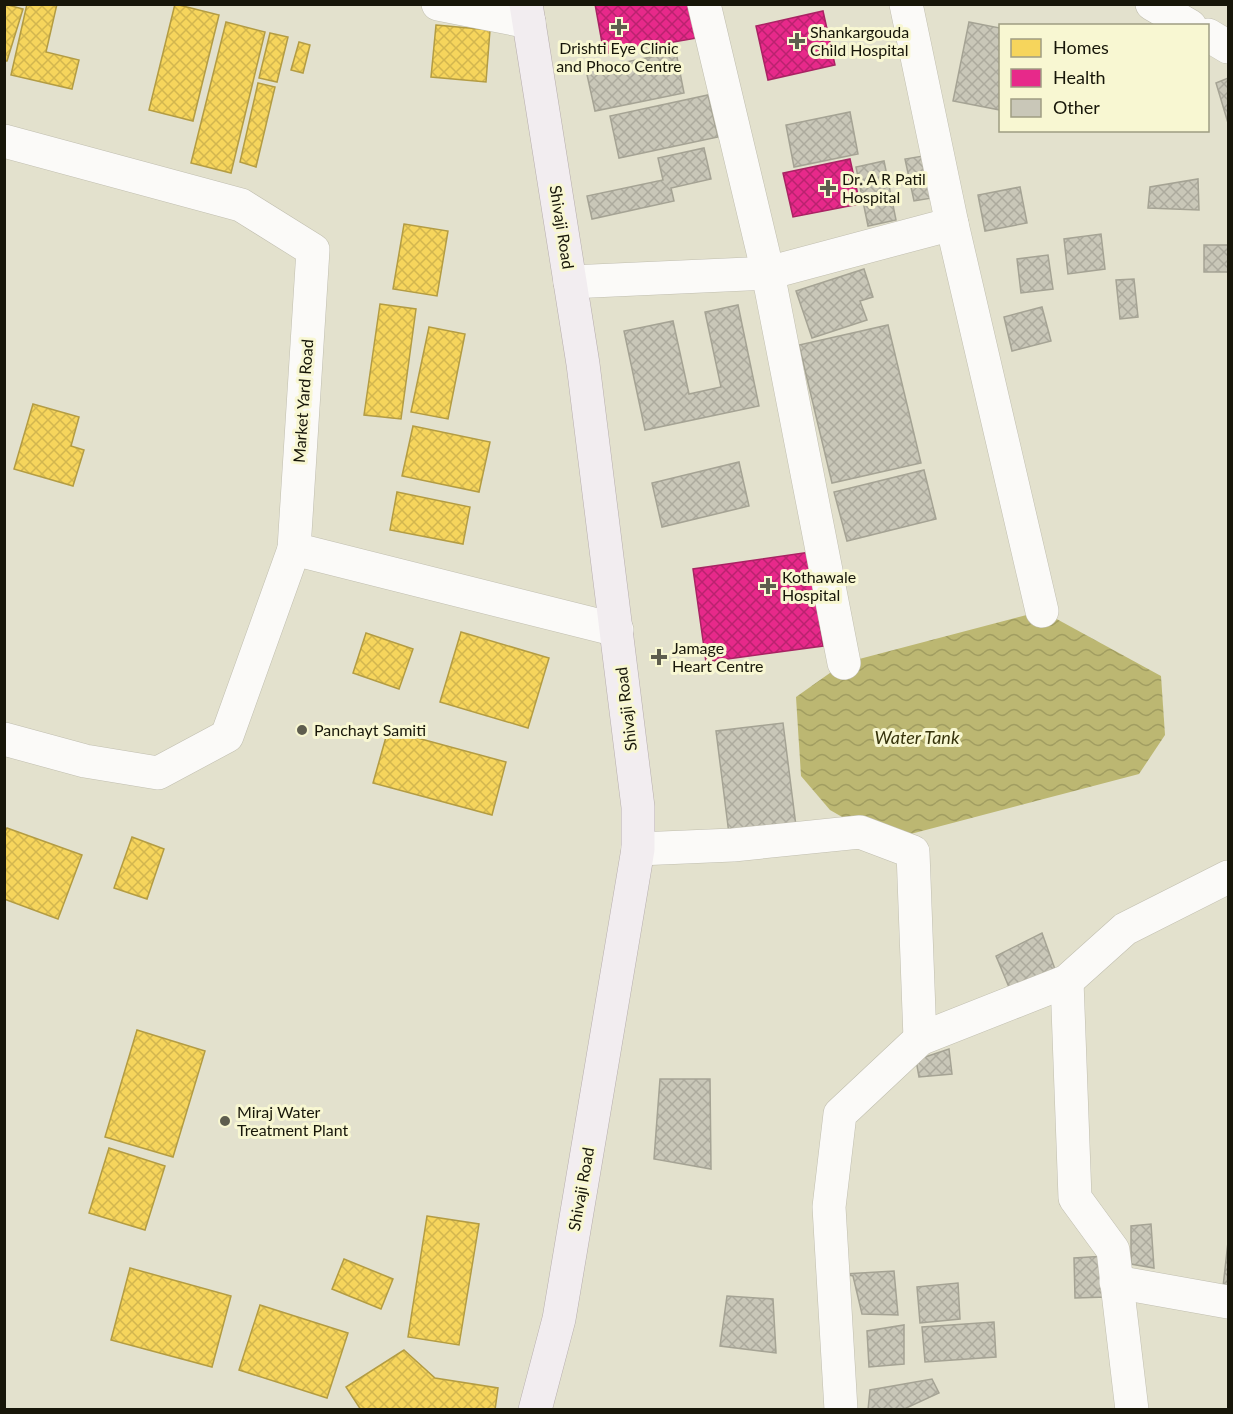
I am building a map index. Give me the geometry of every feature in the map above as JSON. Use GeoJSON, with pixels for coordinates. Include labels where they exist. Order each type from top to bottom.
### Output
{"type":"FeatureCollection","features":[{"type":"Feature","properties":{"kind":"main road","name":"Shivaji Road"},"geometry":{"type":"LineString","coordinates":[[527,13],[583,364],[638,807],[638,849],[559,1319],[535,1410]]}},
{"type":"Feature","properties":{"kind":"street"},"geometry":{"type":"LineString","coordinates":[[438,4],[527,13]]}},
{"type":"Feature","properties":{"kind":"street"},"geometry":{"type":"LineString","coordinates":[[704,4],[768,273],[844,663]]}},
{"type":"Feature","properties":{"kind":"street"},"geometry":{"type":"LineString","coordinates":[[906,4],[952,224],[1042,611]]}},
{"type":"Feature","properties":{"kind":"street"},"geometry":{"type":"LineString","coordinates":[[1152,4],[1187,24]]}},
{"type":"Feature","properties":{"kind":"street"},"geometry":{"type":"LineString","coordinates":[[1209,36],[1228,47]]}},
{"type":"Feature","properties":{"kind":"street","name":"Market Yard Road"},"geometry":{"type":"LineString","coordinates":[[4,141],[241,205],[313,250],[294,549]]}},
{"type":"Feature","properties":{"kind":"street"},"geometry":{"type":"LineString","coordinates":[[570,282],[768,273],[952,224]]}},
{"type":"Feature","properties":{"kind":"street"},"geometry":{"type":"LineString","coordinates":[[4,739],[85,761],[158,772],[226,736],[294,549],[617,630]]}},
{"type":"Feature","properties":{"kind":"street"},"geometry":{"type":"LineString","coordinates":[[638,849],[733,845],[860,832],[913,852],[920,1039]]}},
{"type":"Feature","properties":{"kind":"street"},"geometry":{"type":"LineString","coordinates":[[841,1410],[829,1207],[840,1113],[920,1039],[1067,981],[1125,929],[1228,877]]}},
{"type":"Feature","properties":{"kind":"street"},"geometry":{"type":"LineString","coordinates":[[1067,981],[1075,1198],[1113,1250],[1132,1410]]}},
{"type":"Feature","properties":{"kind":"street"},"geometry":{"type":"LineString","coordinates":[[1116,1282],[1228,1302]]}},
{"type":"Feature","properties":{"kind":"water","name":"Water Tank"},"geometry":{"type":"Polygon","coordinates":[[[1042,611],[1161,676],[1165,735],[1139,774],[884,841],[830,810],[801,776],[796,697],[844,663],[1042,611]]]}},
{"type":"Feature","properties":{"kind":"building: Homes"},"geometry":{"type":"Polygon","coordinates":[[[4,4],[23,9],[7,61],[4,61],[4,4]]]}},
{"type":"Feature","properties":{"kind":"building: Homes"},"geometry":{"type":"Polygon","coordinates":[[[27,4],[57,4],[46,52],[79,60],[72,89],[11,75],[27,4]]]}},
{"type":"Feature","properties":{"kind":"building: Homes"},"geometry":{"type":"Polygon","coordinates":[[[175,4],[219,15],[193,121],[149,110],[175,4]]]}},
{"type":"Feature","properties":{"kind":"building: Homes"},"geometry":{"type":"Polygon","coordinates":[[[226,22],[265,32],[231,173],[191,163],[226,22]]]}},
{"type":"Feature","properties":{"kind":"building: Homes"},"geometry":{"type":"Polygon","coordinates":[[[436,25],[490,30],[486,82],[431,77],[436,25]]]}},
{"type":"Feature","properties":{"kind":"building: Homes"},"geometry":{"type":"Polygon","coordinates":[[[270,33],[288,37],[277,82],[259,78],[270,33]]]}},
{"type":"Feature","properties":{"kind":"building: Homes"},"geometry":{"type":"Polygon","coordinates":[[[299,42],[310,45],[303,73],[291,70],[299,42]]]}},
{"type":"Feature","properties":{"kind":"building: Homes"},"geometry":{"type":"Polygon","coordinates":[[[258,83],[275,87],[256,167],[240,162],[258,83]]]}},
{"type":"Feature","properties":{"kind":"building: Homes"},"geometry":{"type":"Polygon","coordinates":[[[404,224],[448,231],[437,296],[393,289],[404,224]]]}},
{"type":"Feature","properties":{"kind":"building: Homes"},"geometry":{"type":"Polygon","coordinates":[[[380,304],[416,309],[401,419],[364,415],[380,304]]]}},
{"type":"Feature","properties":{"kind":"building: Homes"},"geometry":{"type":"Polygon","coordinates":[[[429,327],[465,334],[448,419],[411,412],[429,327]]]}},
{"type":"Feature","properties":{"kind":"building: Homes"},"geometry":{"type":"Polygon","coordinates":[[[33,404],[79,417],[71,446],[84,450],[73,486],[14,469],[33,404]]]}},
{"type":"Feature","properties":{"kind":"building: Homes"},"geometry":{"type":"Polygon","coordinates":[[[413,426],[490,442],[479,492],[402,476],[413,426]]]}},
{"type":"Feature","properties":{"kind":"building: Homes"},"geometry":{"type":"Polygon","coordinates":[[[397,492],[470,507],[463,544],[390,530],[397,492]]]}},
{"type":"Feature","properties":{"kind":"building: Homes"},"geometry":{"type":"Polygon","coordinates":[[[461,632],[549,658],[528,728],[440,702],[461,632]]]}},
{"type":"Feature","properties":{"kind":"building: Homes"},"geometry":{"type":"Polygon","coordinates":[[[366,633],[413,649],[399,689],[353,673],[366,633]]]}},
{"type":"Feature","properties":{"kind":"building: Homes"},"geometry":{"type":"Polygon","coordinates":[[[388,730],[506,762],[492,815],[373,783],[388,730]]]}},
{"type":"Feature","properties":{"kind":"building: Homes"},"geometry":{"type":"Polygon","coordinates":[[[7,828],[82,855],[58,919],[4,899],[4,833],[7,828]]]}},
{"type":"Feature","properties":{"kind":"building: Homes"},"geometry":{"type":"Polygon","coordinates":[[[132,837],[164,849],[147,899],[114,888],[132,837]]]}},
{"type":"Feature","properties":{"kind":"building: Homes"},"geometry":{"type":"Polygon","coordinates":[[[137,1030],[205,1051],[173,1157],[105,1137],[137,1030]]]}},
{"type":"Feature","properties":{"kind":"building: Homes"},"geometry":{"type":"Polygon","coordinates":[[[109,1148],[165,1166],[145,1230],[89,1213],[109,1148]]]}},
{"type":"Feature","properties":{"kind":"building: Homes"},"geometry":{"type":"Polygon","coordinates":[[[427,1216],[479,1224],[459,1345],[408,1337],[427,1216]]]}},
{"type":"Feature","properties":{"kind":"building: Homes"},"geometry":{"type":"Polygon","coordinates":[[[344,1259],[393,1279],[381,1309],[332,1289],[344,1259]]]}},
{"type":"Feature","properties":{"kind":"building: Homes"},"geometry":{"type":"Polygon","coordinates":[[[130,1268],[231,1296],[212,1367],[111,1340],[130,1268]]]}},
{"type":"Feature","properties":{"kind":"building: Homes"},"geometry":{"type":"Polygon","coordinates":[[[260,1305],[348,1333],[327,1398],[239,1370],[260,1305]]]}},
{"type":"Feature","properties":{"kind":"building: Homes"},"geometry":{"type":"Polygon","coordinates":[[[404,1350],[435,1378],[498,1388],[495,1410],[361,1410],[346,1387],[404,1350]]]}},
{"type":"Feature","properties":{"kind":"building: Health"},"geometry":{"type":"Polygon","coordinates":[[[595,4],[697,4],[703,37],[604,54],[595,4]]]}},
{"type":"Feature","properties":{"kind":"building: Health"},"geometry":{"type":"Polygon","coordinates":[[[823,11],[835,65],[768,80],[756,26],[823,11]]]}},
{"type":"Feature","properties":{"kind":"building: Health"},"geometry":{"type":"Polygon","coordinates":[[[850,159],[860,204],[793,217],[783,173],[850,159]]]}},
{"type":"Feature","properties":{"kind":"building: Health"},"geometry":{"type":"Polygon","coordinates":[[[810,552],[823,646],[706,662],[693,569],[810,552]]]}},
{"type":"Feature","properties":{"kind":"building: Other"},"geometry":{"type":"Polygon","coordinates":[[[969,22],[999,28],[999,110],[953,101],[969,22]]]}},
{"type":"Feature","properties":{"kind":"building: Other"},"geometry":{"type":"Polygon","coordinates":[[[676,52],[684,93],[595,111],[586,70],[676,52]]]}},
{"type":"Feature","properties":{"kind":"building: Other"},"geometry":{"type":"Polygon","coordinates":[[[1228,78],[1228,123],[1216,83],[1228,78]]]}},
{"type":"Feature","properties":{"kind":"building: Other"},"geometry":{"type":"Polygon","coordinates":[[[708,95],[718,137],[619,158],[610,116],[708,95]]]}},
{"type":"Feature","properties":{"kind":"building: Other"},"geometry":{"type":"Polygon","coordinates":[[[850,112],[858,154],[794,167],[786,125],[850,112]]]}},
{"type":"Feature","properties":{"kind":"building: Other"},"geometry":{"type":"Polygon","coordinates":[[[704,148],[711,179],[671,188],[674,201],[592,219],[587,196],[663,180],[658,158],[704,148]]]}},
{"type":"Feature","properties":{"kind":"building: Other"},"geometry":{"type":"Polygon","coordinates":[[[923,156],[932,198],[914,201],[905,159],[923,156]]]}},
{"type":"Feature","properties":{"kind":"building: Other"},"geometry":{"type":"Polygon","coordinates":[[[884,161],[896,220],[868,226],[856,167],[884,161]]]}},
{"type":"Feature","properties":{"kind":"building: Other"},"geometry":{"type":"Polygon","coordinates":[[[1198,179],[1199,210],[1148,208],[1150,187],[1198,179]]]}},
{"type":"Feature","properties":{"kind":"building: Other"},"geometry":{"type":"Polygon","coordinates":[[[1020,187],[1027,223],[985,231],[978,195],[1020,187]]]}},
{"type":"Feature","properties":{"kind":"building: Other"},"geometry":{"type":"Polygon","coordinates":[[[1101,234],[1105,269],[1068,274],[1064,239],[1101,234]]]}},
{"type":"Feature","properties":{"kind":"building: Other"},"geometry":{"type":"Polygon","coordinates":[[[1204,245],[1228,245],[1228,272],[1204,272],[1204,245]]]}},
{"type":"Feature","properties":{"kind":"building: Other"},"geometry":{"type":"Polygon","coordinates":[[[1048,255],[1053,289],[1021,293],[1017,259],[1048,255]]]}},
{"type":"Feature","properties":{"kind":"building: Other"},"geometry":{"type":"Polygon","coordinates":[[[864,269],[873,297],[860,301],[867,320],[812,338],[796,291],[864,269]]]}},
{"type":"Feature","properties":{"kind":"building: Other"},"geometry":{"type":"Polygon","coordinates":[[[1134,279],[1138,317],[1120,319],[1116,280],[1134,279]]]}},
{"type":"Feature","properties":{"kind":"building: Other"},"geometry":{"type":"Polygon","coordinates":[[[738,305],[759,406],[645,430],[624,331],[673,321],[689,394],[721,387],[705,312],[738,305]]]}},
{"type":"Feature","properties":{"kind":"building: Other"},"geometry":{"type":"Polygon","coordinates":[[[1042,307],[1051,341],[1012,351],[1004,317],[1042,307]]]}},
{"type":"Feature","properties":{"kind":"building: Other"},"geometry":{"type":"Polygon","coordinates":[[[888,325],[921,463],[832,483],[799,345],[888,325]]]}},
{"type":"Feature","properties":{"kind":"building: Other"},"geometry":{"type":"Polygon","coordinates":[[[739,462],[749,506],[662,527],[652,483],[739,462]]]}},
{"type":"Feature","properties":{"kind":"building: Other"},"geometry":{"type":"Polygon","coordinates":[[[924,470],[936,519],[847,541],[834,492],[924,470]]]}},
{"type":"Feature","properties":{"kind":"building: Other"},"geometry":{"type":"Polygon","coordinates":[[[783,723],[796,826],[729,834],[716,731],[783,723]]]}},
{"type":"Feature","properties":{"kind":"building: Other"},"geometry":{"type":"Polygon","coordinates":[[[1042,933],[1056,972],[1009,987],[996,956],[1042,933]]]}},
{"type":"Feature","properties":{"kind":"building: Other"},"geometry":{"type":"Polygon","coordinates":[[[949,1049],[952,1074],[919,1077],[916,1060],[949,1049]]]}},
{"type":"Feature","properties":{"kind":"building: Other"},"geometry":{"type":"Polygon","coordinates":[[[660,1079],[710,1079],[711,1169],[654,1159],[660,1079]]]}},
{"type":"Feature","properties":{"kind":"building: Other"},"geometry":{"type":"Polygon","coordinates":[[[1151,1224],[1154,1268],[1131,1264],[1131,1226],[1151,1224]]]}},
{"type":"Feature","properties":{"kind":"building: Other"},"geometry":{"type":"Polygon","coordinates":[[[1228,1242],[1228,1288],[1223,1287],[1228,1242]]]}},
{"type":"Feature","properties":{"kind":"building: Other"},"geometry":{"type":"Polygon","coordinates":[[[1106,1256],[1107,1297],[1075,1298],[1074,1258],[1106,1256]]]}},
{"type":"Feature","properties":{"kind":"building: Other"},"geometry":{"type":"Polygon","coordinates":[[[894,1271],[898,1315],[862,1314],[853,1276],[844,1274],[894,1271]]]}},
{"type":"Feature","properties":{"kind":"building: Other"},"geometry":{"type":"Polygon","coordinates":[[[958,1283],[960,1319],[920,1323],[917,1287],[958,1283]]]}},
{"type":"Feature","properties":{"kind":"building: Other"},"geometry":{"type":"Polygon","coordinates":[[[727,1296],[773,1299],[776,1353],[720,1346],[727,1296]]]}},
{"type":"Feature","properties":{"kind":"building: Other"},"geometry":{"type":"Polygon","coordinates":[[[994,1322],[996,1357],[925,1362],[922,1327],[994,1322]]]}},
{"type":"Feature","properties":{"kind":"building: Other"},"geometry":{"type":"Polygon","coordinates":[[[904,1325],[904,1364],[869,1367],[867,1331],[904,1325]]]}},
{"type":"Feature","properties":{"kind":"building: Other"},"geometry":{"type":"Polygon","coordinates":[[[932,1379],[939,1393],[902,1410],[868,1410],[870,1390],[932,1379]]]}},
{"type":"Feature","properties":{"kind":"place","name":"Drishti Eye Clinic and Phoco Centre"},"geometry":{"type":"Point","coordinates":[619,27]}},
{"type":"Feature","properties":{"kind":"place","name":"Shankargouda Child Hospital"},"geometry":{"type":"Point","coordinates":[797,41]}},
{"type":"Feature","properties":{"kind":"place","name":"Dr. A R Patil Hospital"},"geometry":{"type":"Point","coordinates":[828,188]}},
{"type":"Feature","properties":{"kind":"place","name":"Kothawale Hospital"},"geometry":{"type":"Point","coordinates":[768,586]}},
{"type":"Feature","properties":{"kind":"place","name":"Jamage Heart Centre"},"geometry":{"type":"Point","coordinates":[659,657]}},
{"type":"Feature","properties":{"kind":"place","name":"Panchayt Samiti"},"geometry":{"type":"Point","coordinates":[302,730]}},
{"type":"Feature","properties":{"kind":"place","name":"Miraj Water Treatment Plant"},"geometry":{"type":"Point","coordinates":[225,1121]}}]}
